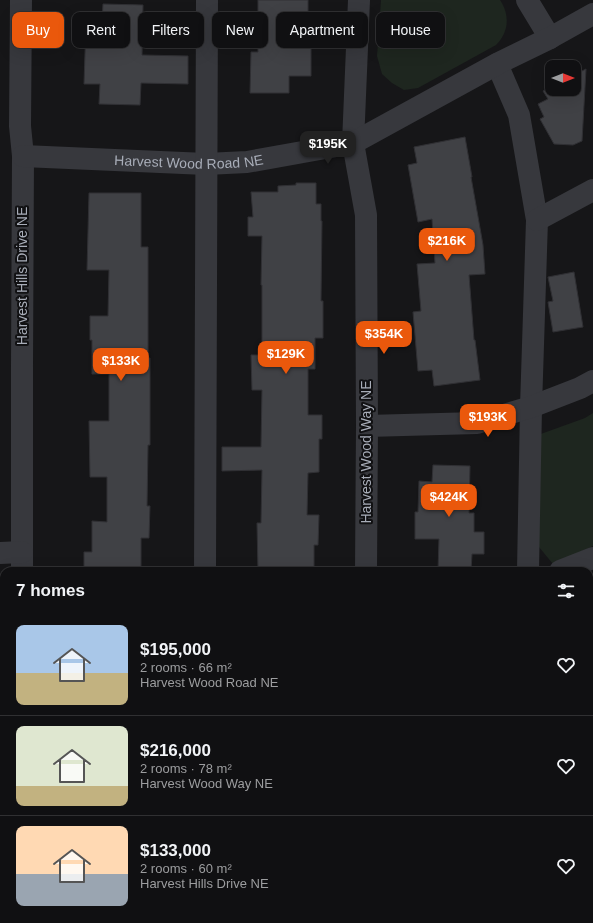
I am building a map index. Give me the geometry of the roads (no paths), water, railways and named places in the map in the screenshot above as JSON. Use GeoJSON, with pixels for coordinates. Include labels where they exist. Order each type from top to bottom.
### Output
{"type":"FeatureCollection","features":[{"type":"Feature","properties":{"kind":"street","name":"Harvest Hills Drive NE"},"geometry":{"type":"LineString","coordinates":[[0,553],[22,561],[23,156],[20,126],[21,0]]}},
{"type":"Feature","properties":{"kind":"street"},"geometry":{"type":"LineString","coordinates":[[205,567],[207,0]]}},
{"type":"Feature","properties":{"kind":"street"},"geometry":{"type":"LineString","coordinates":[[353,143],[358,0]]}},
{"type":"Feature","properties":{"kind":"street"},"geometry":{"type":"LineString","coordinates":[[527,0],[550,38]]}},
{"type":"Feature","properties":{"kind":"street","name":"Harvest Wood Road NE"},"geometry":{"type":"LineString","coordinates":[[23,156],[206,164],[247,162],[353,143],[497,64],[550,38],[593,14]]}},
{"type":"Feature","properties":{"kind":"street"},"geometry":{"type":"LineString","coordinates":[[497,64],[519,115],[537,220],[528,567]]}},
{"type":"Feature","properties":{"kind":"street","name":"Harvest Wood Way NE"},"geometry":{"type":"LineString","coordinates":[[353,143],[366,215],[366,567]]}},
{"type":"Feature","properties":{"kind":"street"},"geometry":{"type":"LineString","coordinates":[[537,220],[593,190]]}},
{"type":"Feature","properties":{"kind":"street"},"geometry":{"type":"LineString","coordinates":[[367,426],[478,423],[531,407],[580,388],[593,381]]}},
{"type":"Feature","properties":{"kind":"street"},"geometry":{"type":"LineString","coordinates":[[570,567],[593,558]]}}]}
